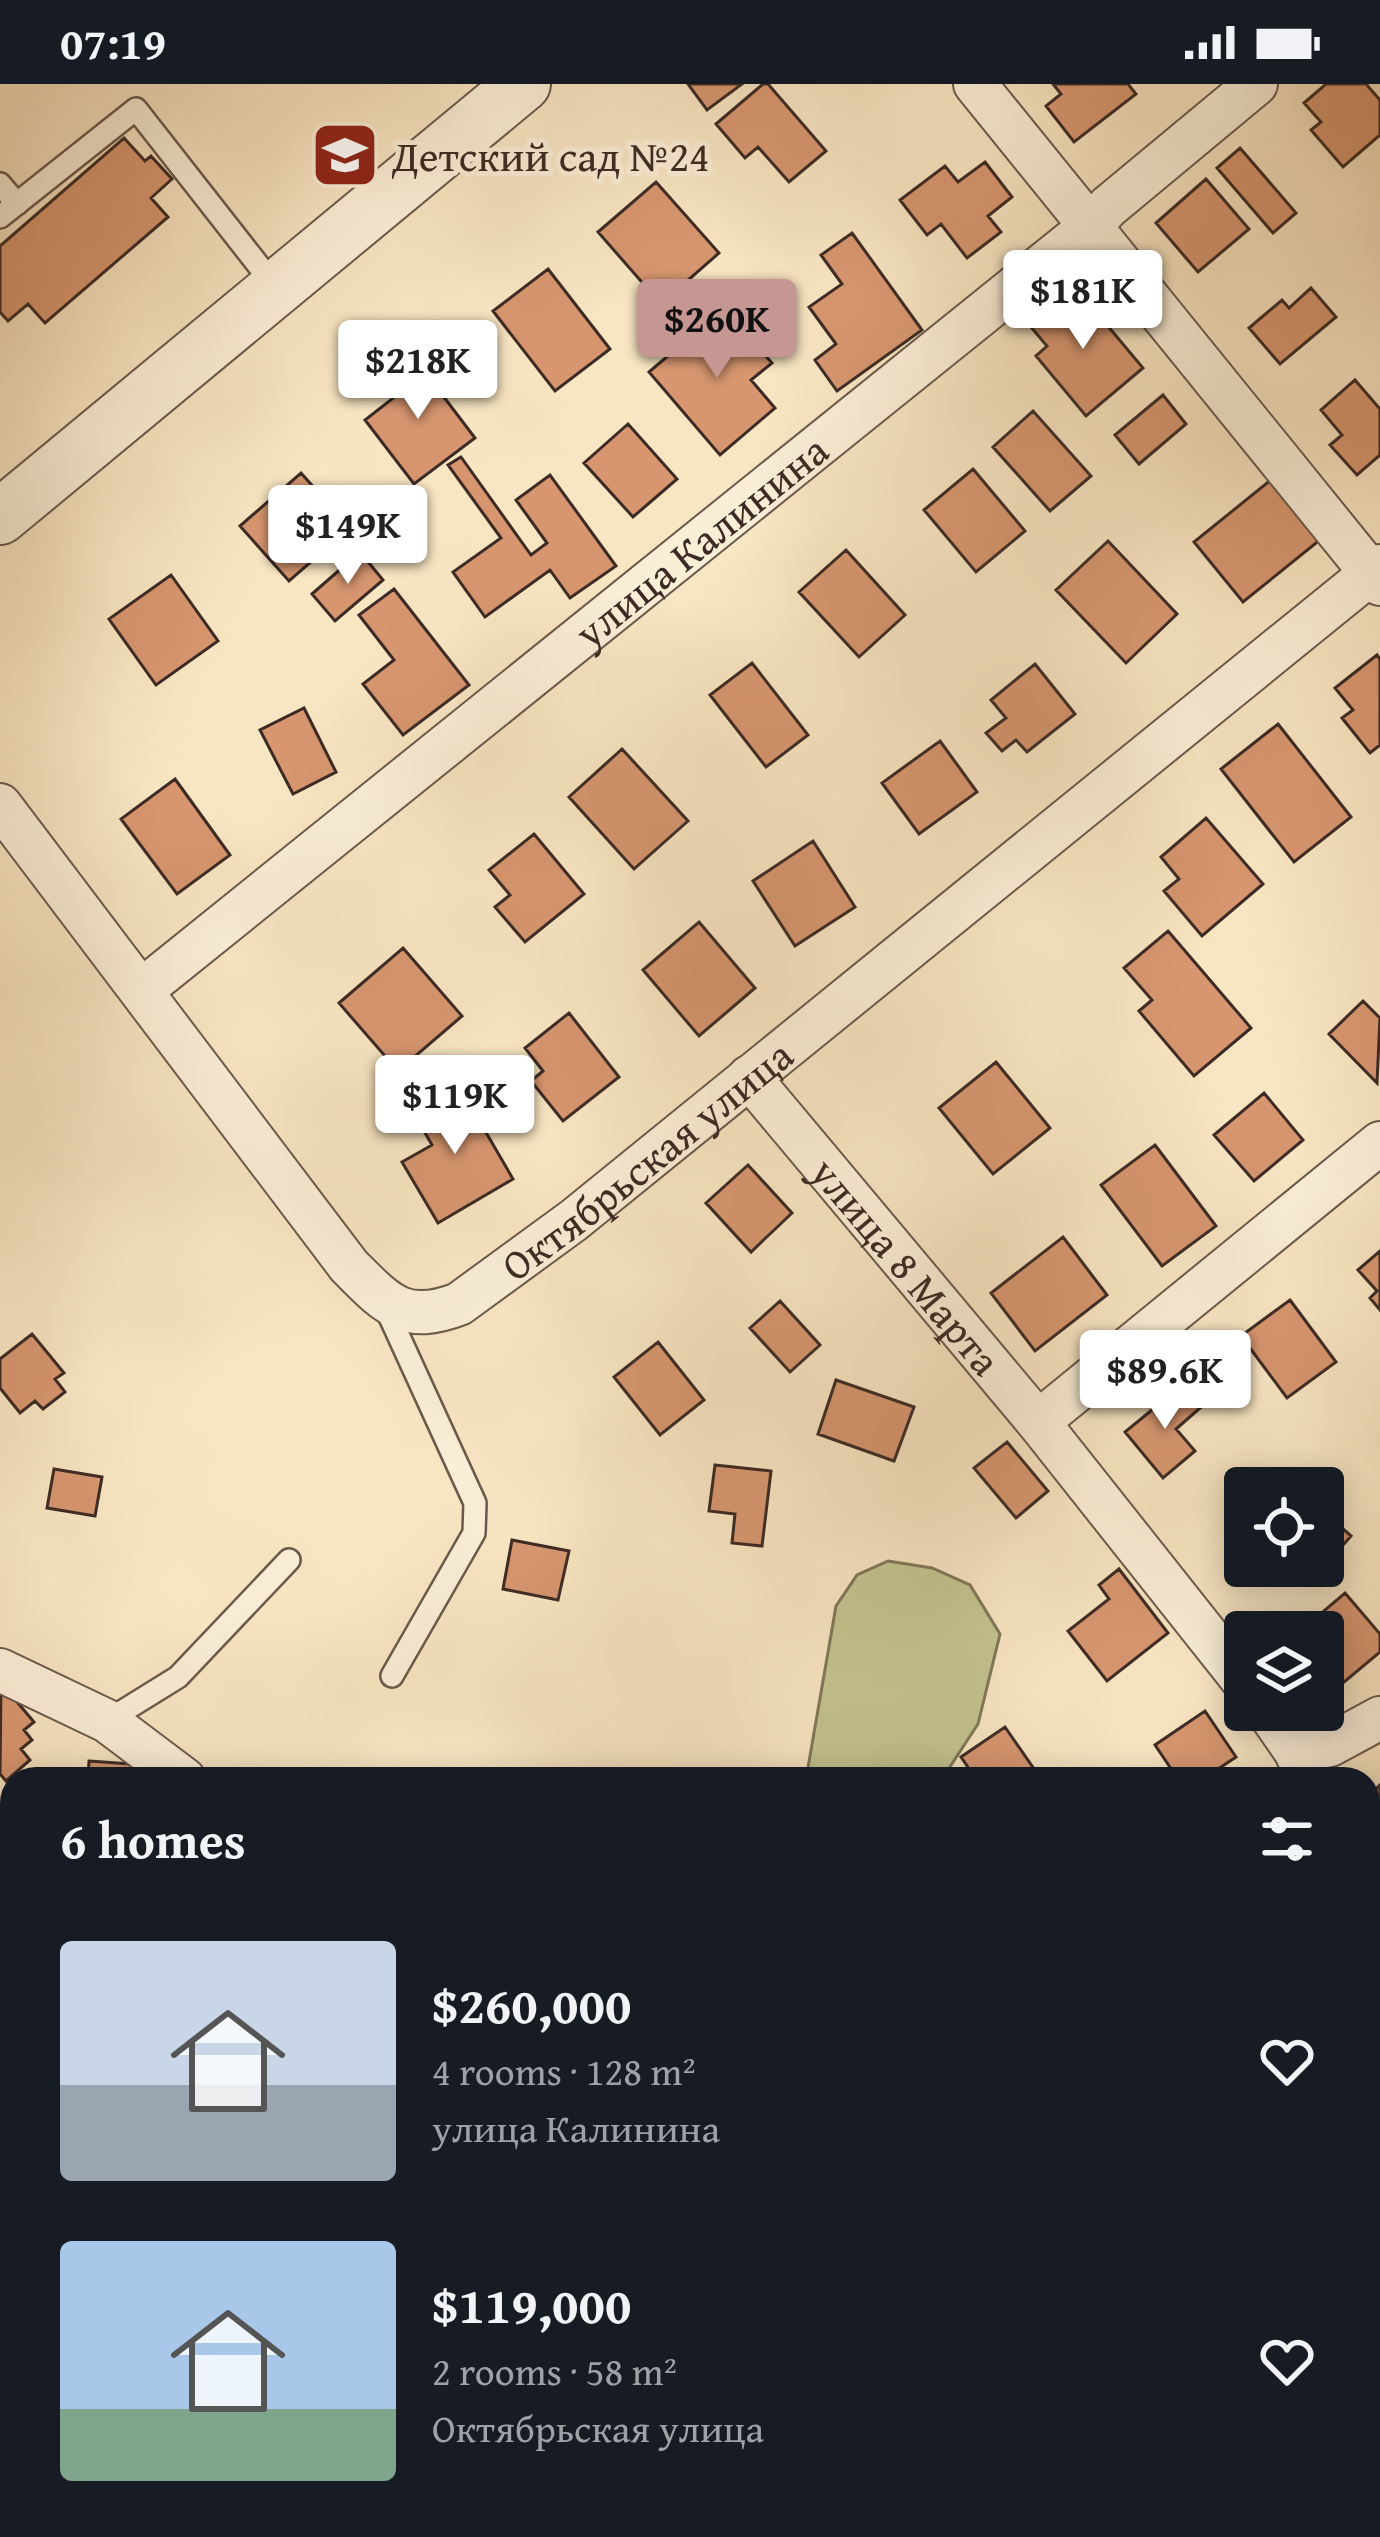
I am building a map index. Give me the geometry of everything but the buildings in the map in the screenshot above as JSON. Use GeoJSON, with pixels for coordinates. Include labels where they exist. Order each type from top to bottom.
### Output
{"type":"FeatureCollection","features":[{"type":"Feature","properties":{"kind":"street"},"geometry":{"type":"LineString","coordinates":[[0,517],[524,84]]}},
{"type":"Feature","properties":{"kind":"street"},"geometry":{"type":"LineString","coordinates":[[975,84],[1377,574]]}},
{"type":"Feature","properties":{"kind":"street","name":"улица Калинина"},"geometry":{"type":"LineString","coordinates":[[142,990],[1091,226],[1256,84]]}},
{"type":"Feature","properties":{"kind":"street","name":"Октябрьская улица"},"geometry":{"type":"LineString","coordinates":[[381,1298],[404,1312],[420,1315],[459,1304],[574,1220],[1377,574]]}},
{"type":"Feature","properties":{"kind":"street"},"geometry":{"type":"LineString","coordinates":[[0,805],[349,1267],[381,1298]]}},
{"type":"Feature","properties":{"kind":"street","name":"улица 8 Марта"},"geometry":{"type":"LineString","coordinates":[[749,1077],[1037,1422],[1224,1657]]}},
{"type":"Feature","properties":{"kind":"street"},"geometry":{"type":"LineString","coordinates":[[1037,1422],[1380,1143]]}},
{"type":"Feature","properties":{"kind":"street"},"geometry":{"type":"LineString","coordinates":[[0,1670],[107,1721],[168,1767]]}},
{"type":"Feature","properties":{"kind":"street"},"geometry":{"type":"LineString","coordinates":[[1280,1731],[1302,1765],[1380,1718]]}},
{"type":"Feature","properties":{"kind":"lane"},"geometry":{"type":"LineString","coordinates":[[0,184],[8,210],[136,109],[278,290]]}},
{"type":"Feature","properties":{"kind":"lane"},"geometry":{"type":"LineString","coordinates":[[381,1298],[475,1504],[477,1520],[392,1676]]}},
{"type":"Feature","properties":{"kind":"lane"},"geometry":{"type":"LineString","coordinates":[[107,1721],[178,1677],[290,1560]]}},
{"type":"Feature","properties":{"kind":"green space"},"geometry":{"type":"Polygon","coordinates":[[[888,1561],[932,1568],[970,1585],[1000,1634],[978,1724],[950,1767],[808,1767],[836,1606],[857,1575],[888,1561]]]}},
{"type":"Feature","properties":{"kind":"place","name":"Детский сад №24"},"geometry":{"type":"Point","coordinates":[345,155]}}]}
